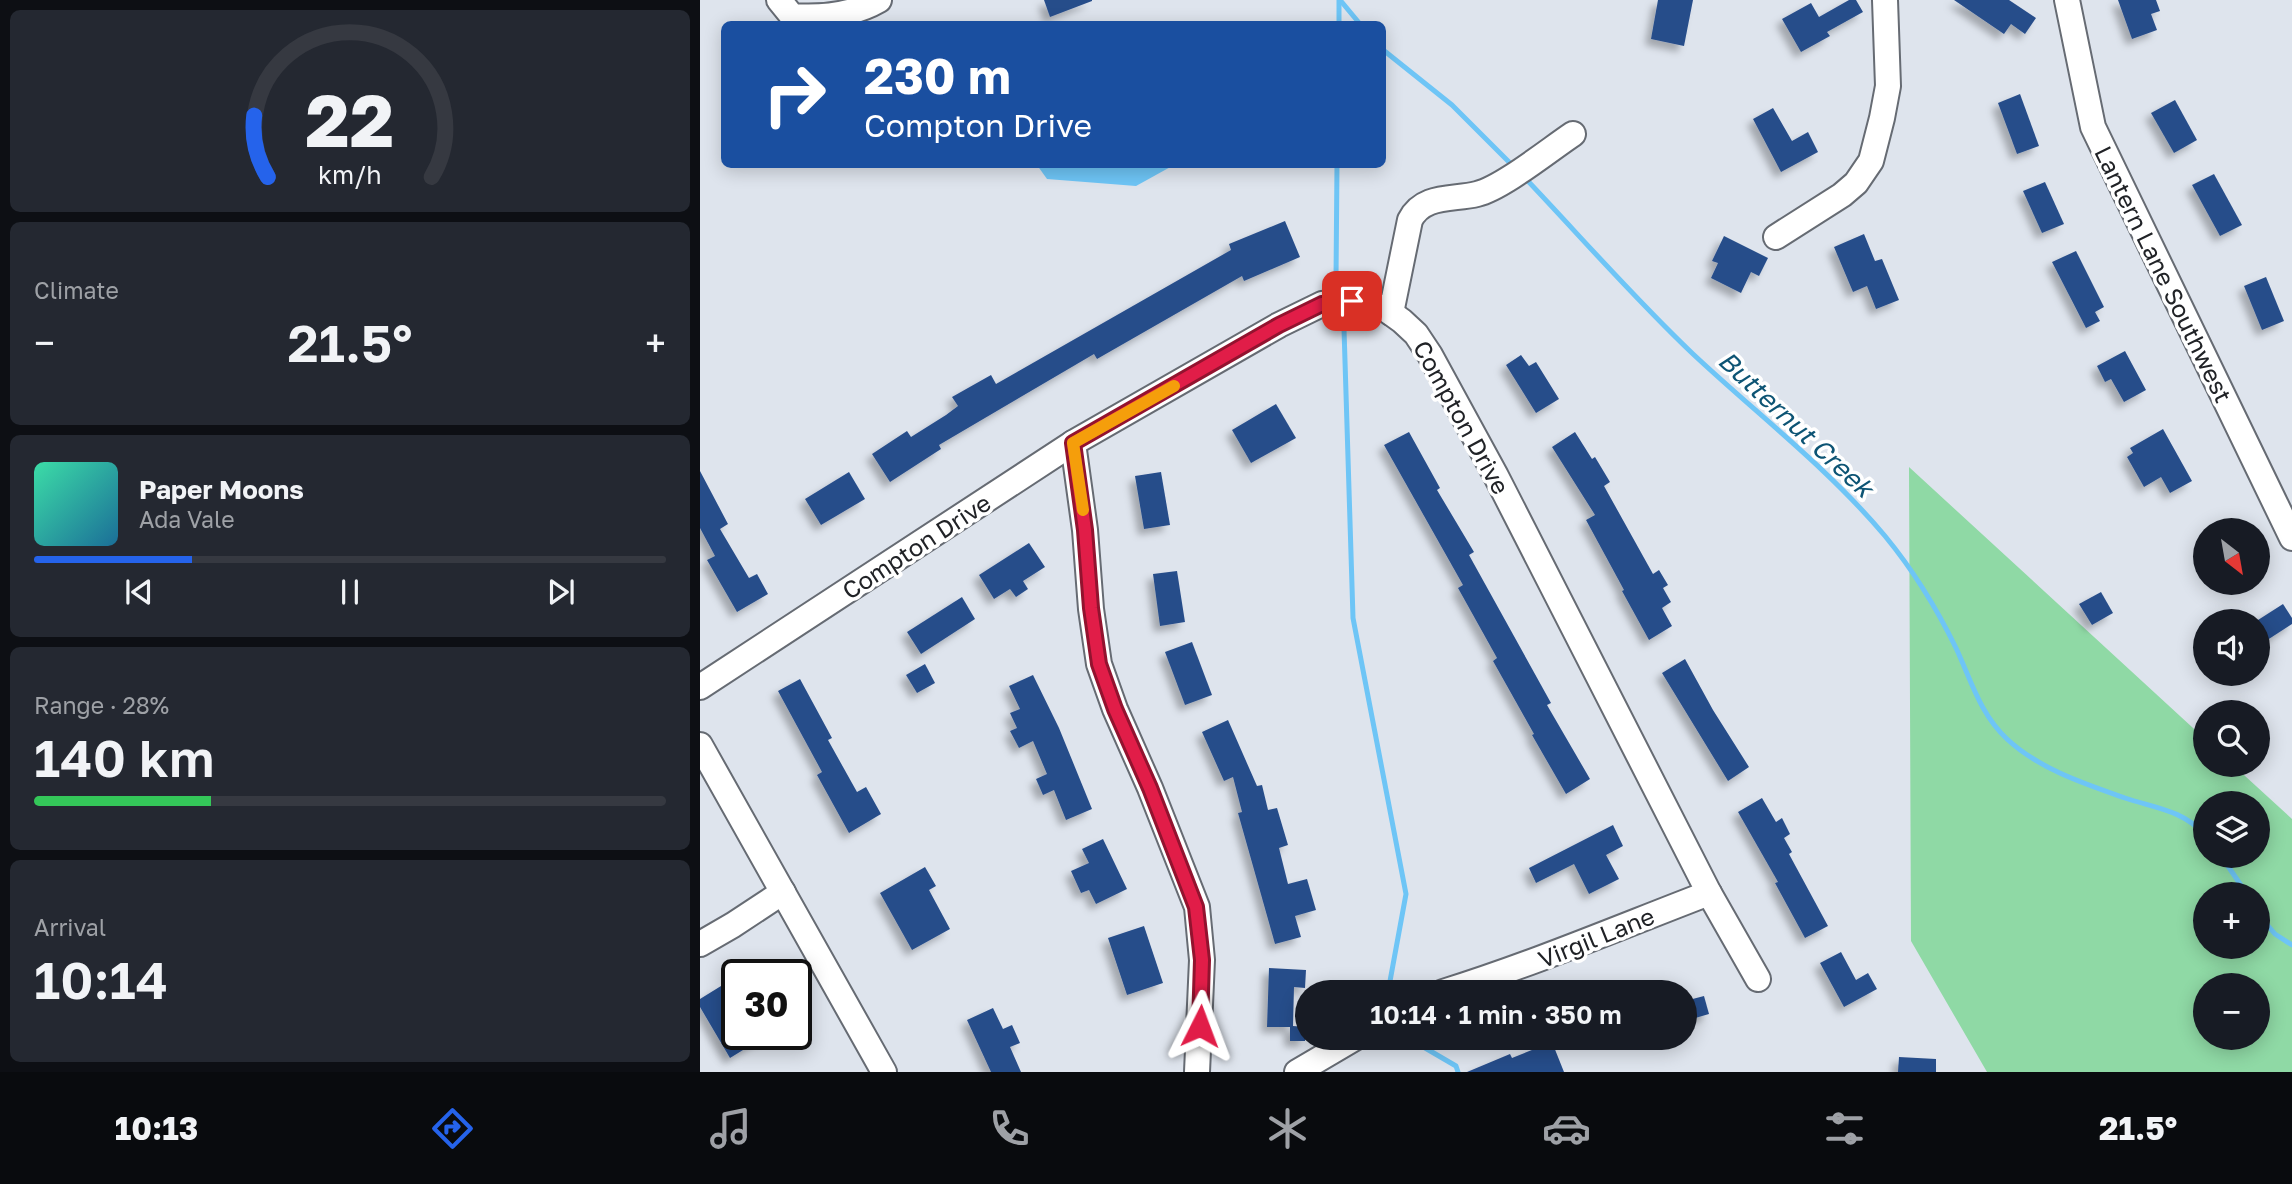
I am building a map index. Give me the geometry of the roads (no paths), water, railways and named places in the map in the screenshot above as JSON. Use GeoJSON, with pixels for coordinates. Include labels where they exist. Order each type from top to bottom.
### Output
{"type":"FeatureCollection","features":[{"type":"Feature","properties":{"kind":"street"},"geometry":{"type":"LineString","coordinates":[[779,0],[792,16],[819,18],[866,8],[879,0]]}},
{"type":"Feature","properties":{"kind":"street"},"geometry":{"type":"LineString","coordinates":[[1776,237],[1842,195],[1856,183],[1871,161],[1888,86],[1885,0]]}},
{"type":"Feature","properties":{"kind":"street","name":"Lantern Lane Southwest"},"geometry":{"type":"LineString","coordinates":[[2067,0],[2092,127],[2292,538]]}},
{"type":"Feature","properties":{"kind":"street"},"geometry":{"type":"LineString","coordinates":[[1391,313],[1413,213],[1429,202],[1477,194],[1493,188],[1573,134]]}},
{"type":"Feature","properties":{"kind":"street","name":"Compton Drive"},"geometry":{"type":"LineString","coordinates":[[700,687],[1073,443],[1279,325],[1322,304],[1352,301],[1368,303],[1391,313],[1416,334],[1430,355],[1496,476],[1709,893],[1758,979]]}},
{"type":"Feature","properties":{"kind":"street"},"geometry":{"type":"LineString","coordinates":[[1073,443],[1099,664],[1196,907],[1202,960],[1197,1072]]}},
{"type":"Feature","properties":{"kind":"street"},"geometry":{"type":"LineString","coordinates":[[700,745],[884,1072]]}},
{"type":"Feature","properties":{"kind":"street"},"geometry":{"type":"LineString","coordinates":[[700,944],[783,892]]}},
{"type":"Feature","properties":{"kind":"street","name":"Virgil Lane"},"geometry":{"type":"LineString","coordinates":[[1482,980],[1515,970],[1709,893]]}},
{"type":"Feature","properties":{"kind":"street"},"geometry":{"type":"LineString","coordinates":[[1297,1072],[1335,1050]]}},
{"type":"Feature","properties":{"kind":"water"},"geometry":{"type":"Polygon","coordinates":[[[1039,168],[1169,168],[1136,186],[1047,179],[1039,168]]]}},
{"type":"Feature","properties":{"kind":"waterway"},"geometry":{"type":"LineString","coordinates":[[1339,0],[1339,21]]}},
{"type":"Feature","properties":{"kind":"waterway","name":"Butternut Creek"},"geometry":{"type":"LineString","coordinates":[[1340,0],[1358,21]]}},
{"type":"Feature","properties":{"kind":"waterway","name":"Butternut Creek"},"geometry":{"type":"LineString","coordinates":[[1386,52],[1452,105],[1513,166]]}},
{"type":"Feature","properties":{"kind":"waterway"},"geometry":{"type":"LineString","coordinates":[[1336,279],[1337,168]]}},
{"type":"Feature","properties":{"kind":"waterway","name":"Butternut Creek"},"geometry":{"type":"LineString","coordinates":[[1525,178],[1671,333],[1816,464],[1885,536],[1933,604],[1983,708],[2007,739],[2033,759],[2063,774],[2168,811],[2193,825]]}},
{"type":"Feature","properties":{"kind":"waterway"},"geometry":{"type":"LineString","coordinates":[[1344,329],[1353,618],[1406,894],[1390,980]]}},
{"type":"Feature","properties":{"kind":"waterway","name":"Butternut Creek"},"geometry":{"type":"LineString","coordinates":[[2229,868],[2239,882]]}},
{"type":"Feature","properties":{"kind":"waterway","name":"Butternut Creek"},"geometry":{"type":"LineString","coordinates":[[2270,928],[2292,945]]}},
{"type":"Feature","properties":{"kind":"waterway"},"geometry":{"type":"LineString","coordinates":[[1429,1050],[1456,1066],[1458,1072]]}}]}
